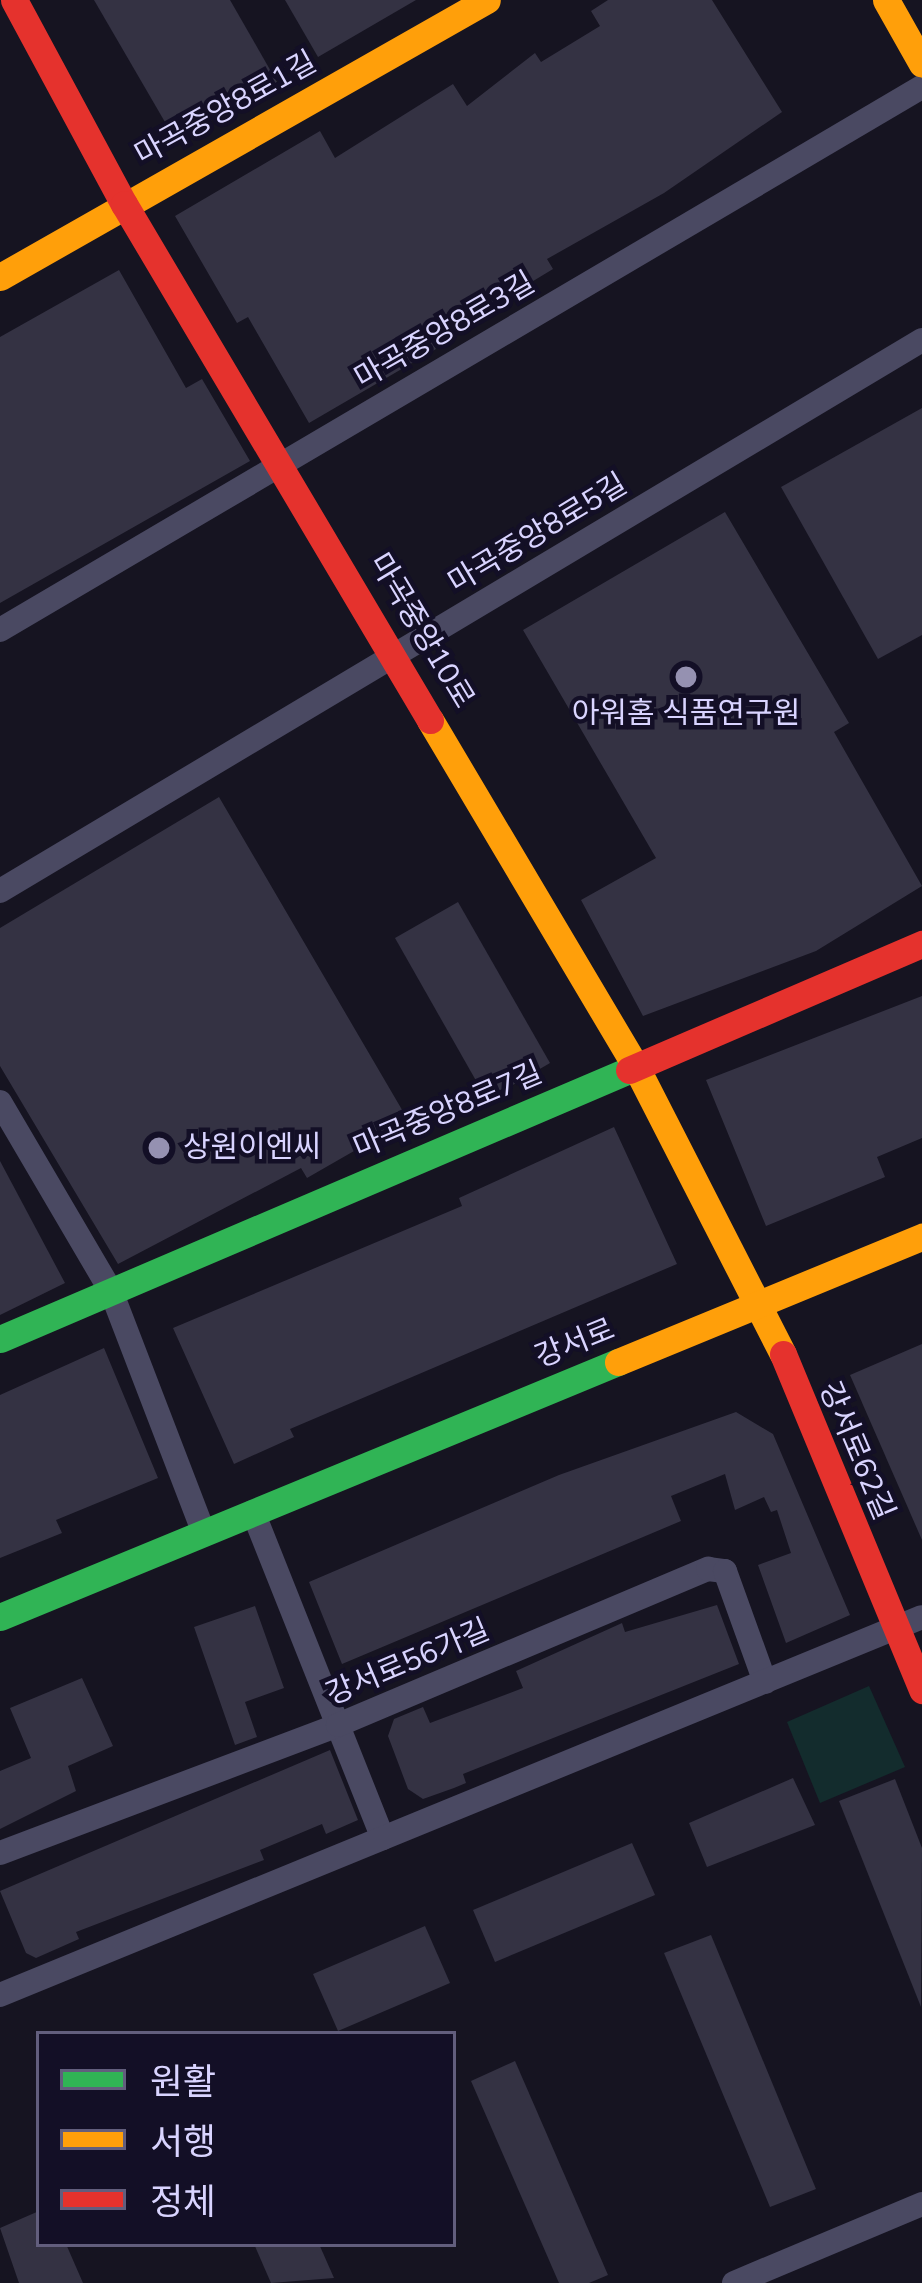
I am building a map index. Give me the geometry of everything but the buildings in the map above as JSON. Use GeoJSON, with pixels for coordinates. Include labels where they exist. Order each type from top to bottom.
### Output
{"type":"FeatureCollection","features":[{"type":"Feature","properties":{"kind":"street","name":"마곡중앙10로"},"geometry":{"type":"LineString","coordinates":[[14,0],[124,204],[397,653],[636,1066],[761,1302]]}},
{"type":"Feature","properties":{"kind":"street","name":"마곡중앙8로1길"},"geometry":{"type":"LineString","coordinates":[[0,277],[487,0]]}},
{"type":"Feature","properties":{"kind":"street"},"geometry":{"type":"LineString","coordinates":[[886,0],[922,64]]}},
{"type":"Feature","properties":{"kind":"street","name":"마곡중앙8로3길"},"geometry":{"type":"LineString","coordinates":[[0,629],[922,87]]}},
{"type":"Feature","properties":{"kind":"street","name":"마곡중앙8로5길"},"geometry":{"type":"LineString","coordinates":[[0,891],[922,340]]}},
{"type":"Feature","properties":{"kind":"street","name":"마곡중앙8로7길"},"geometry":{"type":"LineString","coordinates":[[0,1339],[922,944]]}},
{"type":"Feature","properties":{"kind":"street"},"geometry":{"type":"LineString","coordinates":[[0,1102],[111,1291],[204,1533]]}},
{"type":"Feature","properties":{"kind":"street","name":"강서로"},"geometry":{"type":"LineString","coordinates":[[0,1617],[922,1237]]}},
{"type":"Feature","properties":{"kind":"street","name":"강서로62길"},"geometry":{"type":"LineString","coordinates":[[761,1302],[909,1623],[922,1690]]}},
{"type":"Feature","properties":{"kind":"street"},"geometry":{"type":"LineString","coordinates":[[253,1513],[383,1838]]}},
{"type":"Feature","properties":{"kind":"street","name":"강서로56가길"},"geometry":{"type":"LineString","coordinates":[[0,1853],[338,1726],[718,1567],[765,1682]]}},
{"type":"Feature","properties":{"kind":"street"},"geometry":{"type":"LineString","coordinates":[[0,1995],[909,1623]]}},
{"type":"Feature","properties":{"kind":"street"},"geometry":{"type":"LineString","coordinates":[[734,2283],[922,2204]]}},
{"type":"Feature","properties":{"kind":"green space"},"geometry":{"type":"Polygon","coordinates":[[[869,1686],[905,1767],[820,1803],[787,1722],[869,1686]]]}},
{"type":"Feature","properties":{"kind":"traffic: fast"},"geometry":{"type":"LineString","coordinates":[[0,1339],[629,1070]]}},
{"type":"Feature","properties":{"kind":"traffic: fast"},"geometry":{"type":"LineString","coordinates":[[0,1617],[618,1362]]}},
{"type":"Feature","properties":{"kind":"traffic: slow"},"geometry":{"type":"LineString","coordinates":[[0,277],[487,0]]}},
{"type":"Feature","properties":{"kind":"traffic: slow"},"geometry":{"type":"LineString","coordinates":[[886,0],[922,64]]}},
{"type":"Feature","properties":{"kind":"traffic: slow"},"geometry":{"type":"LineString","coordinates":[[430,720],[636,1067],[783,1354]]}},
{"type":"Feature","properties":{"kind":"traffic: slow"},"geometry":{"type":"LineString","coordinates":[[618,1362],[922,1237]]}},
{"type":"Feature","properties":{"kind":"traffic: jam"},"geometry":{"type":"LineString","coordinates":[[14,0],[124,204],[430,720]]}},
{"type":"Feature","properties":{"kind":"traffic: jam"},"geometry":{"type":"LineString","coordinates":[[629,1070],[922,944]]}},
{"type":"Feature","properties":{"kind":"traffic: jam"},"geometry":{"type":"LineString","coordinates":[[783,1354],[922,1690]]}},
{"type":"Feature","properties":{"kind":"place","name":"아워홈 식품연구원"},"geometry":{"type":"Point","coordinates":[686,677]}},
{"type":"Feature","properties":{"kind":"place","name":"상원이엔씨"},"geometry":{"type":"Point","coordinates":[159,1148]}}]}
